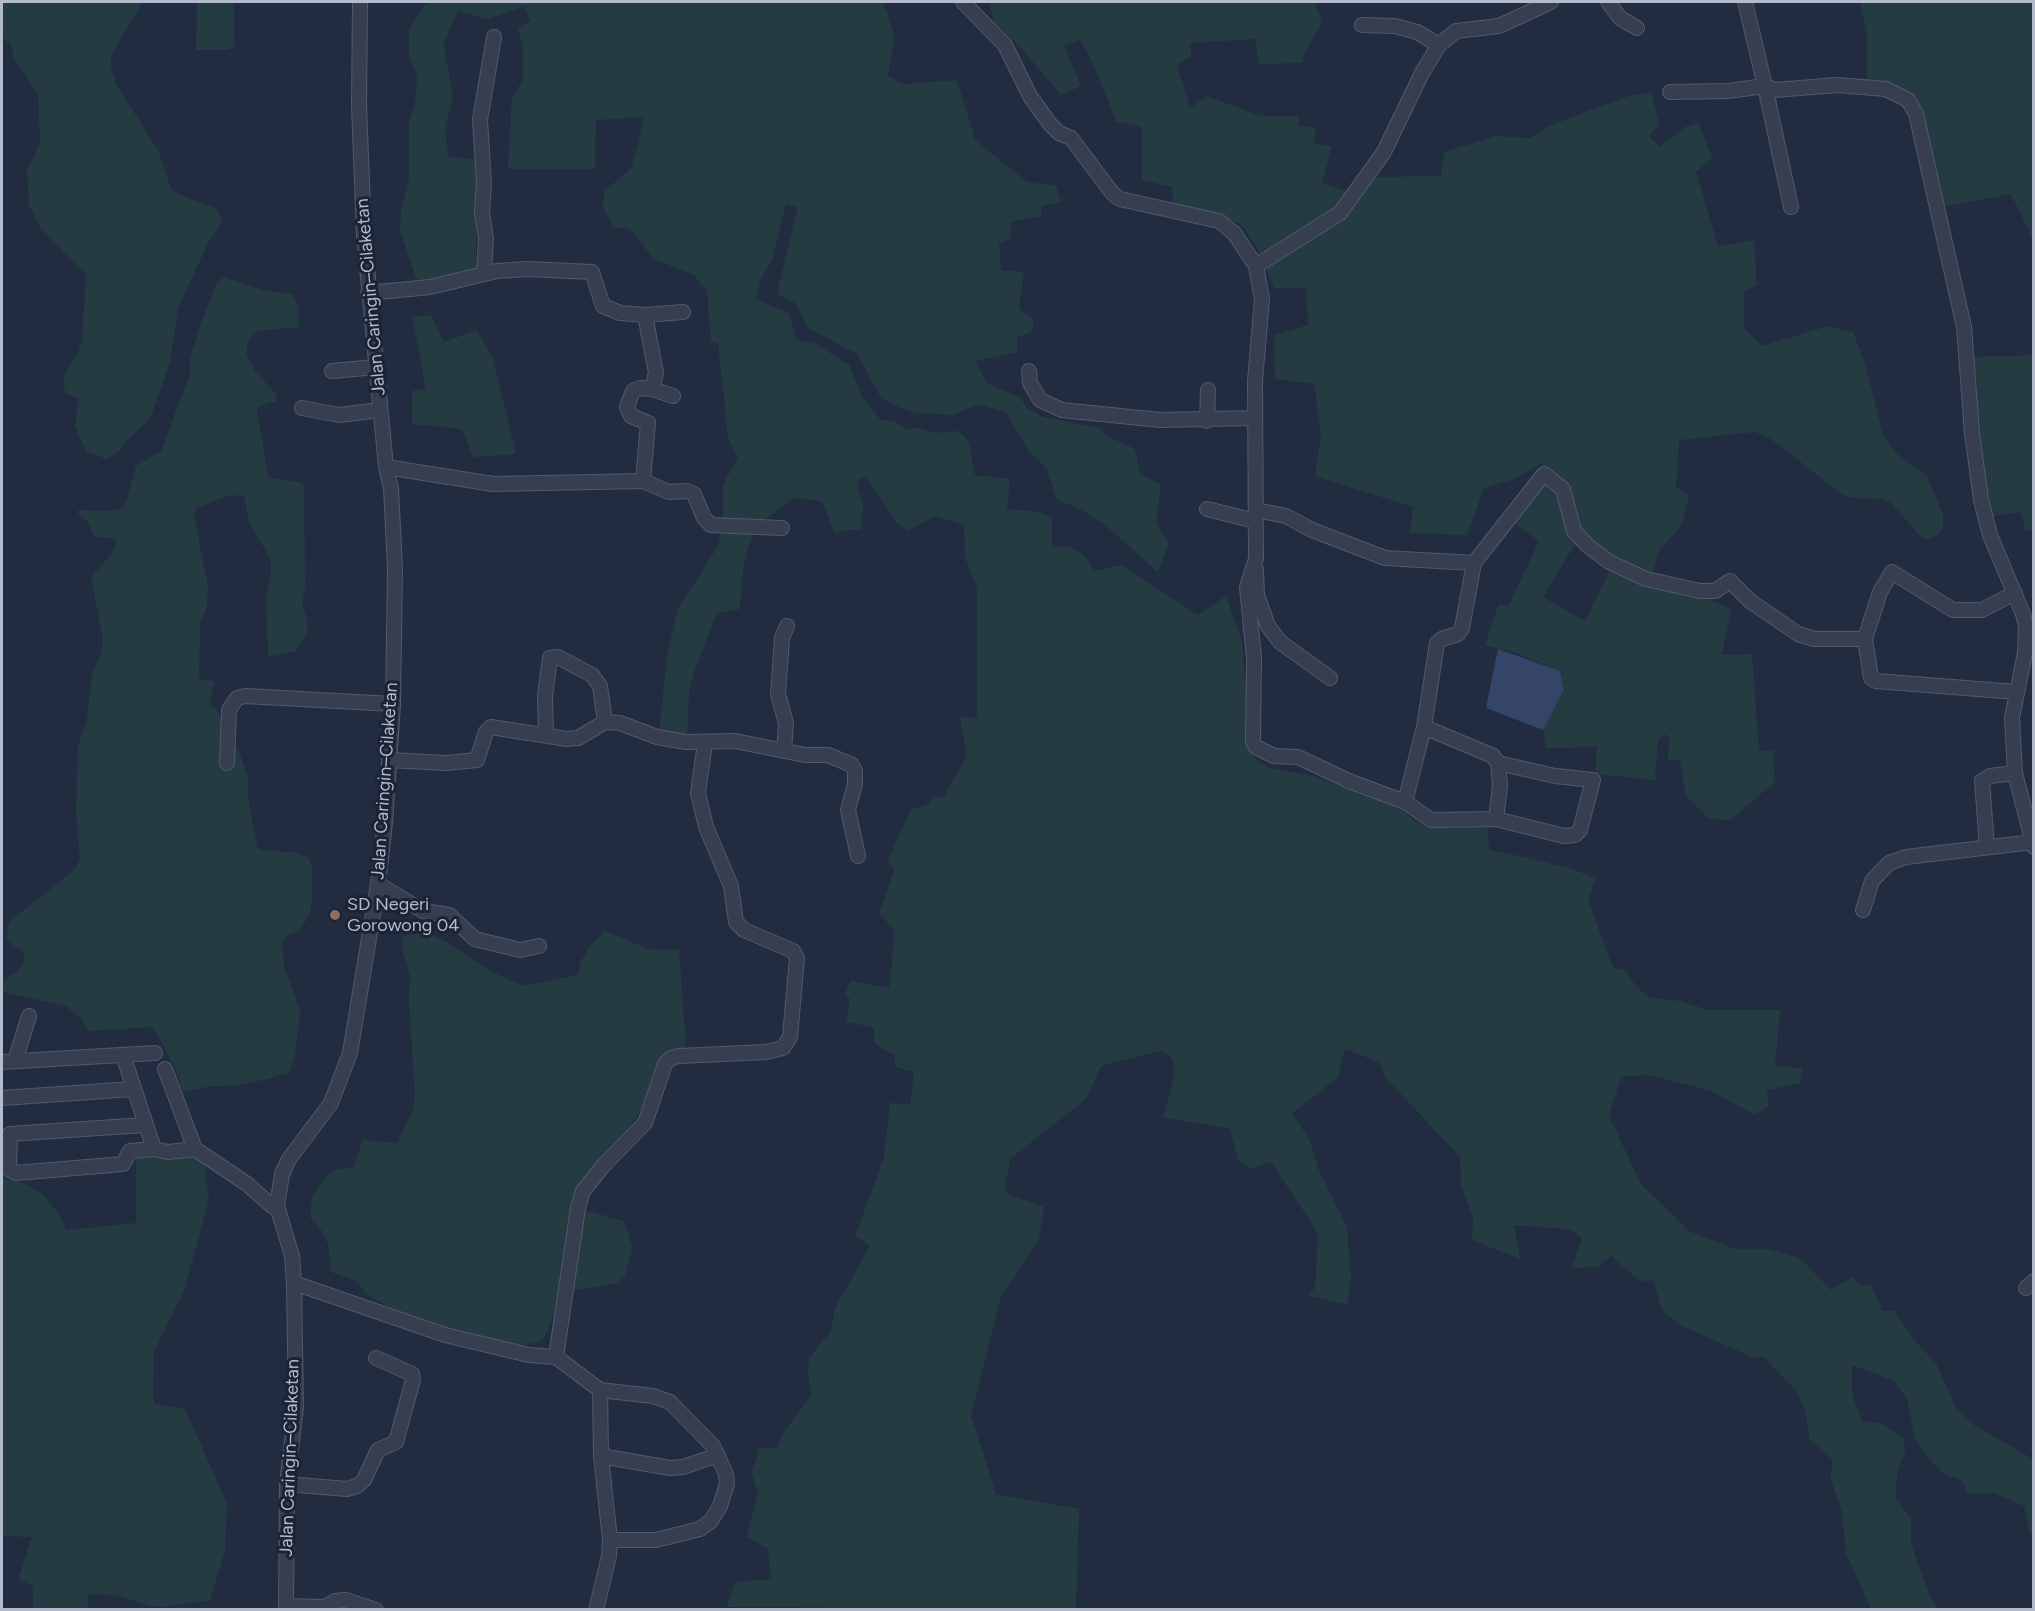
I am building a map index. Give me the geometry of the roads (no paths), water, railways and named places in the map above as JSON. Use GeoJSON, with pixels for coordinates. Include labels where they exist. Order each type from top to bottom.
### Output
{"type":"FeatureCollection","features":[{"type":"Feature","properties":{"kind":"street","name":"Jalan Caringin–Cilaketan"},"geometry":{"type":"LineString","coordinates":[[286,1608],[288,1484],[296,1407],[294,1283],[292,1256],[277,1206],[282,1174],[295,1149],[331,1103],[347,1063],[378,885],[393,704],[395,568],[392,488],[386,467],[368,293],[359,116],[360,2]]}},
{"type":"Feature","properties":{"kind":"street"},"geometry":{"type":"LineString","coordinates":[[963,2],[1001,40],[1030,96],[1055,128],[1071,138],[1113,194],[1120,199],[1219,221],[1233,233],[1256,266],[1262,299],[1254,418],[1257,595],[1268,626],[1280,642],[1330,678]]}},
{"type":"Feature","properties":{"kind":"street"},"geometry":{"type":"LineString","coordinates":[[1256,266],[1340,213],[1384,152],[1422,73],[1439,45],[1456,31],[1499,26],[1551,2]]}},
{"type":"Feature","properties":{"kind":"street"},"geometry":{"type":"LineString","coordinates":[[1608,2],[1620,18],[1637,27]]}},
{"type":"Feature","properties":{"kind":"street"},"geometry":{"type":"LineString","coordinates":[[1745,2],[1791,207]]}},
{"type":"Feature","properties":{"kind":"street"},"geometry":{"type":"LineString","coordinates":[[1362,25],[1406,29],[1417,32],[1439,45]]}},
{"type":"Feature","properties":{"kind":"street"},"geometry":{"type":"LineString","coordinates":[[484,272],[486,239],[482,213],[484,183],[480,120],[494,38]]}},
{"type":"Feature","properties":{"kind":"street"},"geometry":{"type":"LineString","coordinates":[[1670,92],[1728,91],[1765,86],[1775,90],[1837,85],[1886,89],[1908,100],[1916,114],[1964,327],[1972,433],[1981,500],[1990,535],[2015,592],[2026,626],[2025,653],[2012,718],[2015,773],[2033,844],[1906,857],[1888,863],[1872,881],[1863,910]]}},
{"type":"Feature","properties":{"kind":"street"},"geometry":{"type":"LineString","coordinates":[[368,293],[430,287],[484,272],[527,269],[592,272],[603,306],[620,313],[645,315],[683,312]]}},
{"type":"Feature","properties":{"kind":"street"},"geometry":{"type":"LineString","coordinates":[[645,315],[656,373],[652,389]]}},
{"type":"Feature","properties":{"kind":"street"},"geometry":{"type":"LineString","coordinates":[[332,371],[376,367]]}},
{"type":"Feature","properties":{"kind":"street"},"geometry":{"type":"LineString","coordinates":[[1029,371],[1030,383],[1040,400],[1062,410],[1160,420],[1207,421],[1254,418]]}},
{"type":"Feature","properties":{"kind":"street"},"geometry":{"type":"LineString","coordinates":[[644,481],[648,423],[645,419],[631,416],[627,407],[633,391],[640,388],[652,389],[673,396]]}},
{"type":"Feature","properties":{"kind":"street"},"geometry":{"type":"LineString","coordinates":[[1207,421],[1208,390]]}},
{"type":"Feature","properties":{"kind":"street"},"geometry":{"type":"LineString","coordinates":[[302,408],[339,415],[380,410]]}},
{"type":"Feature","properties":{"kind":"street"},"geometry":{"type":"LineString","coordinates":[[386,467],[493,484],[644,481],[669,492],[687,491],[694,494],[704,518],[711,525],[782,528]]}},
{"type":"Feature","properties":{"kind":"street"},"geometry":{"type":"LineString","coordinates":[[1405,802],[1424,726],[1437,644],[1442,639],[1458,633],[1462,628],[1474,563],[1544,474],[1563,489],[1574,531],[1609,562],[1646,579],[1700,591],[1715,591],[1730,581],[1750,601],[1798,634],[1814,639],[1865,639]]}},
{"type":"Feature","properties":{"kind":"street"},"geometry":{"type":"LineString","coordinates":[[1207,509],[1287,516],[1312,530],[1384,558],[1474,563]]}},
{"type":"Feature","properties":{"kind":"street"},"geometry":{"type":"LineString","coordinates":[[1256,559],[1247,587],[1254,658],[1253,742],[1256,747],[1274,756],[1298,757],[1349,781],[1405,802],[1431,820],[1496,819],[1564,836],[1575,835],[1580,830],[1593,780],[1555,776],[1498,763]]}},
{"type":"Feature","properties":{"kind":"street"},"geometry":{"type":"LineString","coordinates":[[2015,592],[1982,610],[1953,610],[1892,572],[1880,592],[1865,639],[1871,678],[1876,681],[2016,692]]}},
{"type":"Feature","properties":{"kind":"street"},"geometry":{"type":"LineString","coordinates":[[784,751],[786,723],[778,694],[782,638],[788,626]]}},
{"type":"Feature","properties":{"kind":"street"},"geometry":{"type":"LineString","coordinates":[[546,735],[545,696],[550,658],[558,657],[592,675],[600,686],[605,722]]}},
{"type":"Feature","properties":{"kind":"street"},"geometry":{"type":"LineString","coordinates":[[227,763],[229,710],[237,698],[245,696],[393,704]]}},
{"type":"Feature","properties":{"kind":"street"},"geometry":{"type":"LineString","coordinates":[[389,760],[446,762],[477,760],[486,732],[491,727],[567,739],[578,738],[605,722],[620,723],[657,737],[705,742],[735,741],[784,751],[828,755],[852,765],[855,784],[848,810],[858,856]]}},
{"type":"Feature","properties":{"kind":"street"},"geometry":{"type":"LineString","coordinates":[[1424,726],[1493,756],[1498,763],[1500,786],[1496,819]]}},
{"type":"Feature","properties":{"kind":"street"},"geometry":{"type":"LineString","coordinates":[[556,1357],[578,1208],[583,1191],[603,1166],[645,1123],[665,1064],[671,1058],[679,1056],[766,1052],[783,1048],[790,1036],[797,958],[793,951],[744,930],[736,922],[731,886],[706,827],[698,793],[705,742]]}},
{"type":"Feature","properties":{"kind":"street"},"geometry":{"type":"LineString","coordinates":[[1987,847],[1982,781],[1990,776],[2015,773]]}},
{"type":"Feature","properties":{"kind":"street"},"geometry":{"type":"LineString","coordinates":[[378,885],[423,911],[444,912],[475,939],[520,950],[539,946]]}},
{"type":"Feature","properties":{"kind":"street"},"geometry":{"type":"LineString","coordinates":[[29,1016],[8,1061],[155,1053]]}},
{"type":"Feature","properties":{"kind":"street"},"geometry":{"type":"LineString","coordinates":[[123,1055],[144,1125],[154,1149]]}},
{"type":"Feature","properties":{"kind":"street"},"geometry":{"type":"LineString","coordinates":[[165,1069],[195,1149],[247,1184],[272,1206]]}},
{"type":"Feature","properties":{"kind":"street"},"geometry":{"type":"LineString","coordinates":[[2,1098],[133,1089]]}},
{"type":"Feature","properties":{"kind":"street"},"geometry":{"type":"LineString","coordinates":[[144,1125],[10,1134],[9,1169],[16,1173],[123,1164],[130,1150],[154,1149],[168,1152],[195,1149]]}},
{"type":"Feature","properties":{"kind":"street"},"geometry":{"type":"LineString","coordinates":[[294,1283],[445,1335],[529,1355],[556,1357],[600,1390],[653,1396],[670,1402],[713,1446],[718,1455],[726,1473],[727,1484],[720,1506],[711,1521],[700,1529],[656,1540],[610,1540]]}},
{"type":"Feature","properties":{"kind":"street"},"geometry":{"type":"LineString","coordinates":[[288,1484],[347,1489],[357,1486],[364,1480],[378,1449],[396,1442],[413,1380],[412,1374],[376,1358]]}},
{"type":"Feature","properties":{"kind":"street"},"geometry":{"type":"LineString","coordinates":[[596,1610],[609,1556],[610,1540],[601,1456],[600,1390]]}},
{"type":"Feature","properties":{"kind":"street"},"geometry":{"type":"LineString","coordinates":[[601,1456],[670,1468],[683,1467],[718,1455]]}},
{"type":"Feature","properties":{"kind":"street"},"geometry":{"type":"LineString","coordinates":[[286,1608],[325,1606],[335,1601],[346,1600],[376,1610]]}},
{"type":"Feature","properties":{"kind":"water"},"geometry":{"type":"Polygon","coordinates":[[[1498,649],[1560,671],[1564,690],[1543,730],[1486,708],[1498,649]]]}},
{"type":"Feature","properties":{"kind":"place","name":"SD Negeri Gorowong 04"},"geometry":{"type":"Point","coordinates":[335,915]}}]}
